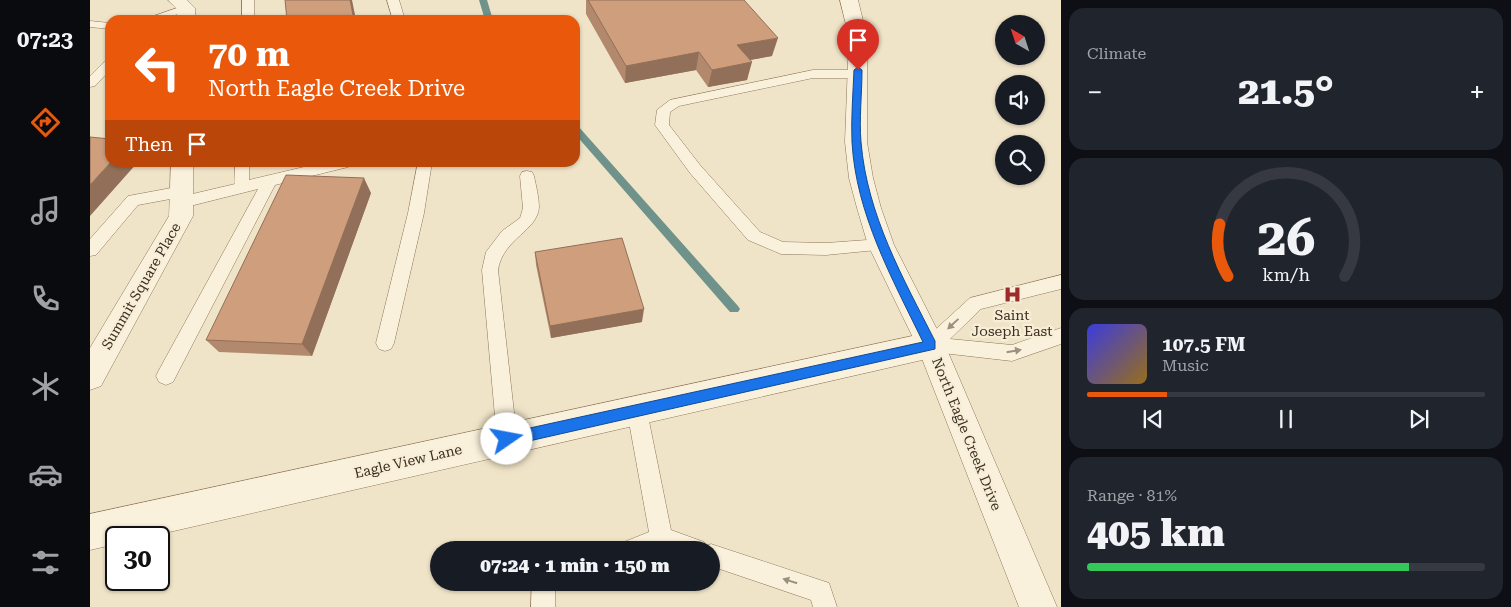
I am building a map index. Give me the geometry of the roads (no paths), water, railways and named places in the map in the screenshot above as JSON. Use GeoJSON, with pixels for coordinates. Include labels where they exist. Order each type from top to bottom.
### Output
{"type":"FeatureCollection","features":[{"type":"Feature","properties":{"kind":"street","name":"North Eagle Creek Drive"},"geometry":{"type":"LineString","coordinates":[[849,0],[858,37],[856,142],[861,178],[881,245],[931,345],[1038,607]]}},
{"type":"Feature","properties":{"kind":"street","name":"Summit Square Place"},"geometry":{"type":"LineString","coordinates":[[90,376],[181,216],[182,167]]}},
{"type":"Feature","properties":{"kind":"street","name":"Eagle View Lane"},"geometry":{"type":"LineString","coordinates":[[90,532],[931,345]]}},
{"type":"Feature","properties":{"kind":"lane"},"geometry":{"type":"LineString","coordinates":[[248,0],[248,15]]}},
{"type":"Feature","properties":{"kind":"lane"},"geometry":{"type":"LineString","coordinates":[[393,0],[398,15]]}},
{"type":"Feature","properties":{"kind":"lane"},"geometry":{"type":"LineString","coordinates":[[164,15],[183,9]]}},
{"type":"Feature","properties":{"kind":"lane"},"geometry":{"type":"LineString","coordinates":[[90,24],[105,26]]}},
{"type":"Feature","properties":{"kind":"lane"},"geometry":{"type":"LineString","coordinates":[[90,83],[101,69]]}},
{"type":"Feature","properties":{"kind":"lane"},"geometry":{"type":"LineString","coordinates":[[858,74],[813,74],[675,103],[664,110],[662,125],[695,169],[754,236],[781,248],[826,249],[881,245]]}},
{"type":"Feature","properties":{"kind":"lane"},"geometry":{"type":"LineString","coordinates":[[242,167],[242,188]]}},
{"type":"Feature","properties":{"kind":"lane"},"geometry":{"type":"LineString","coordinates":[[90,250],[133,200],[242,188],[327,167]]}},
{"type":"Feature","properties":{"kind":"lane"},"geometry":{"type":"LineString","coordinates":[[385,343],[425,167]]}},
{"type":"Feature","properties":{"kind":"lane"},"geometry":{"type":"LineString","coordinates":[[507,439],[490,270],[492,257],[508,235],[526,221],[531,208],[527,176]]}},
{"type":"Feature","properties":{"kind":"lane"},"geometry":{"type":"LineString","coordinates":[[166,376],[270,181]]}},
{"type":"Feature","properties":{"kind":"lane"},"geometry":{"type":"LineString","coordinates":[[931,345],[976,303],[1061,282]]}},
{"type":"Feature","properties":{"kind":"lane"},"geometry":{"type":"LineString","coordinates":[[931,345],[1012,353],[1061,336]]}},
{"type":"Feature","properties":{"kind":"lane"},"geometry":{"type":"LineString","coordinates":[[637,411],[661,538]]}},
{"type":"Feature","properties":{"kind":"lane"},"geometry":{"type":"LineString","coordinates":[[654,541],[661,538],[670,541]]}},
{"type":"Feature","properties":{"kind":"lane"},"geometry":{"type":"LineString","coordinates":[[720,558],[821,591],[824,607]]}},
{"type":"Feature","properties":{"kind":"lane"},"geometry":{"type":"LineString","coordinates":[[543,591],[543,607]]}},
{"type":"Feature","properties":{"kind":"waterway"},"geometry":{"type":"LineString","coordinates":[[483,0],[488,15]]}},
{"type":"Feature","properties":{"kind":"waterway"},"geometry":{"type":"LineString","coordinates":[[580,134],[734,309]]}},
{"type":"Feature","properties":{"kind":"place","name":"Saint Joseph East"},"geometry":{"type":"Point","coordinates":[1012,295]}}]}
